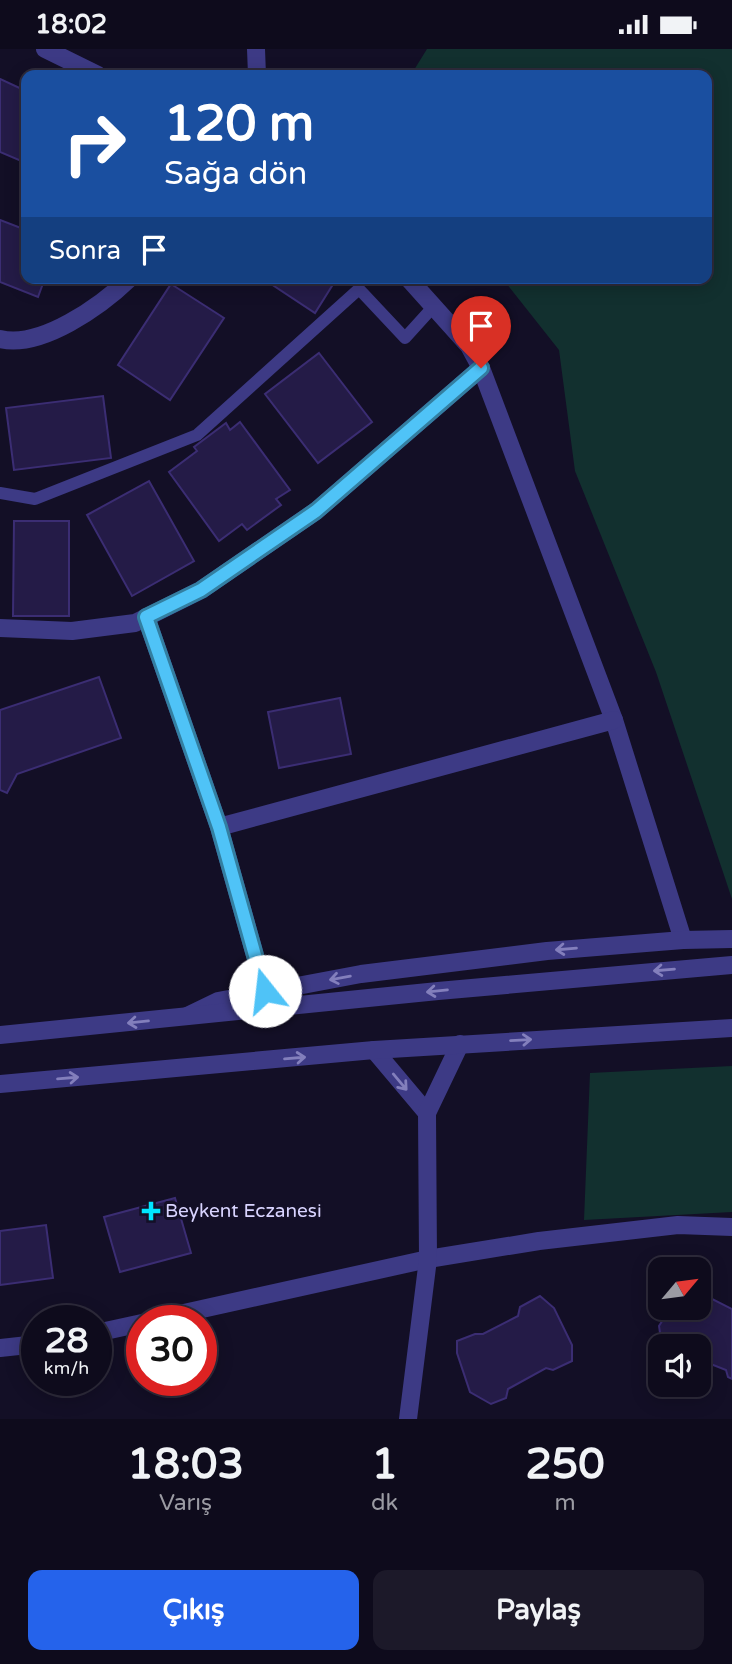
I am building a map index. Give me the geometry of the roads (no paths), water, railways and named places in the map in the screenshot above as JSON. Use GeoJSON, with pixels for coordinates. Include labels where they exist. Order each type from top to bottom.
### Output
{"type":"FeatureCollection","features":[{"type":"Feature","properties":{"kind":"street"},"geometry":{"type":"LineString","coordinates":[[45,49],[88,70]]}},
{"type":"Feature","properties":{"kind":"street"},"geometry":{"type":"LineString","coordinates":[[256,49],[257,70]]}},
{"type":"Feature","properties":{"kind":"street"},"geometry":{"type":"LineString","coordinates":[[0,339],[12,342],[52,333],[124,284]]}},
{"type":"Feature","properties":{"kind":"street"},"geometry":{"type":"LineString","coordinates":[[414,284],[470,346],[481,368],[614,720],[683,940]]}},
{"type":"Feature","properties":{"kind":"street"},"geometry":{"type":"LineString","coordinates":[[0,628],[72,631],[135,623],[201,590],[316,511],[481,368]]}},
{"type":"Feature","properties":{"kind":"street"},"geometry":{"type":"LineString","coordinates":[[146,617],[219,827],[265,991]]}},
{"type":"Feature","properties":{"kind":"street"},"geometry":{"type":"LineString","coordinates":[[219,827],[614,720]]}},
{"type":"Feature","properties":{"kind":"street"},"geometry":{"type":"LineString","coordinates":[[184,1017],[218,1001],[360,974],[547,951],[683,940],[732,939]]}},
{"type":"Feature","properties":{"kind":"street"},"geometry":{"type":"LineString","coordinates":[[0,1035],[438,991],[732,965]]}},
{"type":"Feature","properties":{"kind":"street"},"geometry":{"type":"LineString","coordinates":[[0,1084],[374,1050],[732,1028]]}},
{"type":"Feature","properties":{"kind":"street"},"geometry":{"type":"LineString","coordinates":[[408,1419],[428,1259],[427,1114],[460,1044]]}},
{"type":"Feature","properties":{"kind":"street"},"geometry":{"type":"LineString","coordinates":[[374,1050],[427,1114]]}},
{"type":"Feature","properties":{"kind":"street"},"geometry":{"type":"LineString","coordinates":[[217,1306],[428,1259],[539,1241],[678,1225],[732,1227]]}},
{"type":"Feature","properties":{"kind":"street"},"geometry":{"type":"LineString","coordinates":[[0,1348],[21,1346]]}},
{"type":"Feature","properties":{"kind":"lane"},"geometry":{"type":"LineString","coordinates":[[0,493],[35,499],[198,435],[359,289],[405,338],[434,306]]}},
{"type":"Feature","properties":{"kind":"place","name":"Beykent Eczanesi"},"geometry":{"type":"Point","coordinates":[151,1211]}}]}
